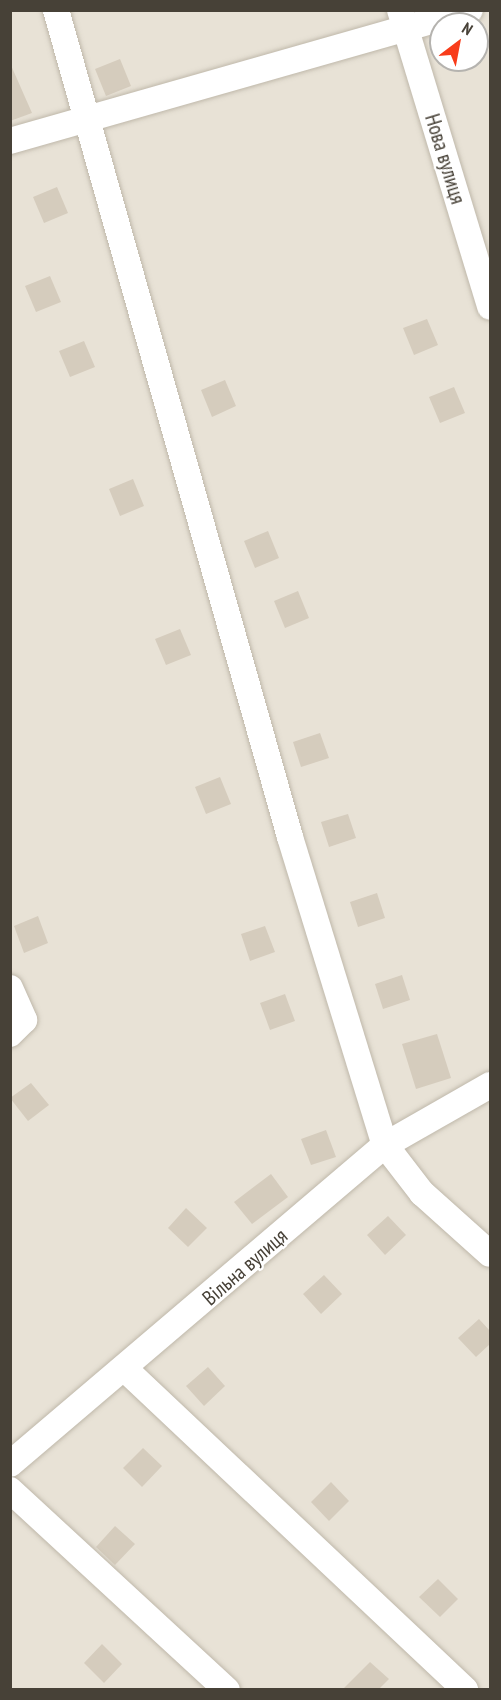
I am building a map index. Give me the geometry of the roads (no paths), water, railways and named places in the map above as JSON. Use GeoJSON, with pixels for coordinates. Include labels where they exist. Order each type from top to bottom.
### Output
{"type":"FeatureCollection","features":[{"type":"Feature","properties":{"kind":"street"},"geometry":{"type":"LineString","coordinates":[[56,10],[90,122],[290,837],[386,1145],[422,1193],[490,1254]]}},
{"type":"Feature","properties":{"kind":"street"},"geometry":{"type":"LineString","coordinates":[[10,141],[90,122],[403,20],[470,10]]}},
{"type":"Feature","properties":{"kind":"street","name":"Нова вулиця"},"geometry":{"type":"LineString","coordinates":[[403,20],[490,307]]}},
{"type":"Feature","properties":{"kind":"street"},"geometry":{"type":"LineString","coordinates":[[10,988],[24,1020],[10,1034]]}},
{"type":"Feature","properties":{"kind":"street","name":"Вільна вулиця"},"geometry":{"type":"LineString","coordinates":[[10,1464],[126,1370],[386,1145],[490,1084]]}},
{"type":"Feature","properties":{"kind":"street"},"geometry":{"type":"LineString","coordinates":[[126,1370],[465,1689]]}},
{"type":"Feature","properties":{"kind":"street"},"geometry":{"type":"LineString","coordinates":[[10,1490],[227,1689]]}}]}
